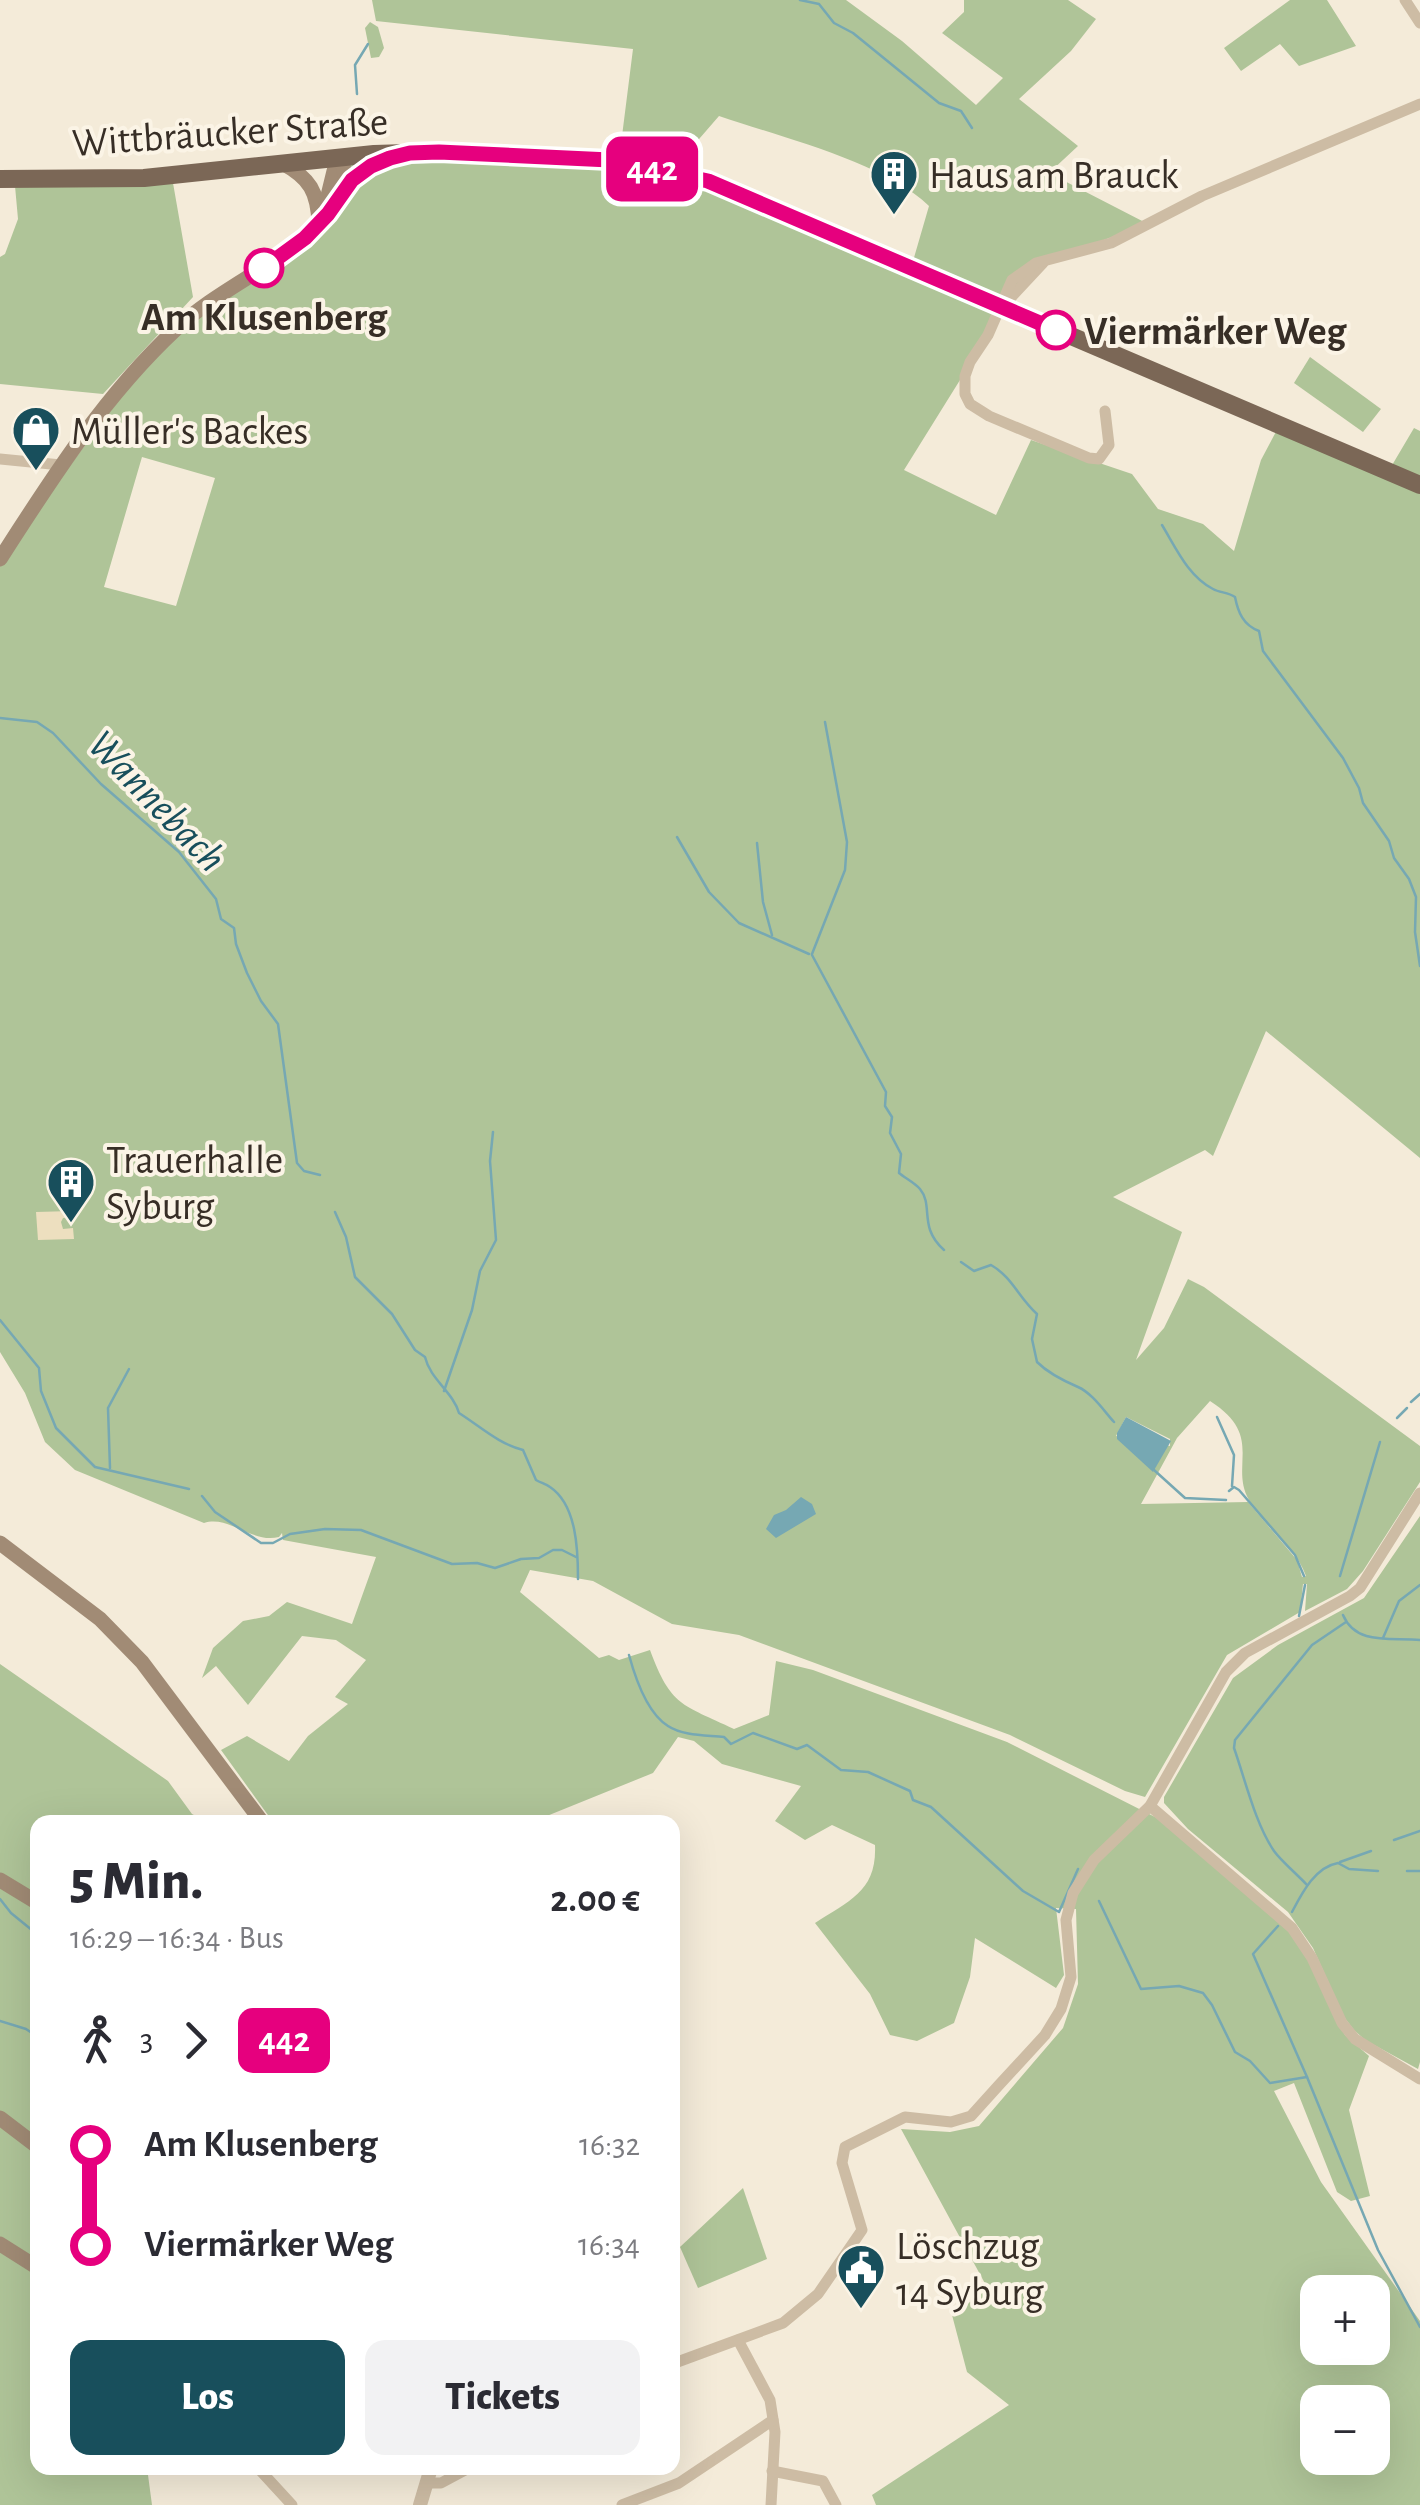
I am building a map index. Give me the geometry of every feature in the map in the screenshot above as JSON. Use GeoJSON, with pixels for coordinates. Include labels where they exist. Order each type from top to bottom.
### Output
{"type":"FeatureCollection","features":[{"type":"Feature","properties":{"kind":"main road","name":"Wittbräucker Straße"},"geometry":{"type":"LineString","coordinates":[[0,179],[144,178],[410,153],[610,160],[708,181],[1420,485]]}},
{"type":"Feature","properties":{"kind":"main road"},"geometry":{"type":"LineString","coordinates":[[0,559],[61,465],[108,404],[176,328],[218,296],[287,253],[319,224],[344,189],[371,166],[410,153]]}},
{"type":"Feature","properties":{"kind":"main road"},"geometry":{"type":"LineString","coordinates":[[341,159],[344,189]]}},
{"type":"Feature","properties":{"kind":"main road"},"geometry":{"type":"LineString","coordinates":[[319,224],[334,170],[341,159]]}},
{"type":"Feature","properties":{"kind":"main road"},"geometry":{"type":"LineString","coordinates":[[282,163],[311,183],[319,224]]}},
{"type":"Feature","properties":{"kind":"main road"},"geometry":{"type":"LineString","coordinates":[[0,1543],[100,1620],[142,1662],[257,1815]]}},
{"type":"Feature","properties":{"kind":"main road"},"geometry":{"type":"LineString","coordinates":[[0,1880],[30,1898]]}},
{"type":"Feature","properties":{"kind":"main road"},"geometry":{"type":"LineString","coordinates":[[0,2118],[30,2141]]}},
{"type":"Feature","properties":{"kind":"main road"},"geometry":{"type":"LineString","coordinates":[[0,2244],[30,2263]]}},
{"type":"Feature","properties":{"kind":"street"},"geometry":{"type":"LineString","coordinates":[[1405,0],[1420,23]]}},
{"type":"Feature","properties":{"kind":"street"},"geometry":{"type":"LineString","coordinates":[[1104,411],[1110,445],[1099,459],[989,416],[970,404],[965,394],[965,376],[1012,280],[1026,268],[1111,243],[1202,196],[1420,104]]}},
{"type":"Feature","properties":{"kind":"street"},"geometry":{"type":"LineString","coordinates":[[0,459],[61,465]]}},
{"type":"Feature","properties":{"kind":"street"},"geometry":{"type":"LineString","coordinates":[[680,2361],[783,2323],[813,2299],[862,2227],[842,2164],[846,2147],[905,2116],[951,2122],[971,2116],[1044,2035],[1062,2010],[1071,1977],[1066,1920],[1073,1892],[1094,1860],[1150,1806],[1226,1672],[1245,1654],[1360,1588],[1420,1492]]}},
{"type":"Feature","properties":{"kind":"street"},"geometry":{"type":"LineString","coordinates":[[1150,1806],[1292,1928],[1355,2039],[1420,2079]]}},
{"type":"Feature","properties":{"kind":"street"},"geometry":{"type":"LineString","coordinates":[[738,2340],[764,2388],[773,2420],[770,2505]]}},
{"type":"Feature","properties":{"kind":"street"},"geometry":{"type":"LineString","coordinates":[[622,2505],[659,2499],[773,2420]]}},
{"type":"Feature","properties":{"kind":"street"},"geometry":{"type":"LineString","coordinates":[[772,2470],[822,2481],[836,2505]]}},
{"type":"Feature","properties":{"kind":"street"},"geometry":{"type":"LineString","coordinates":[[264,2475],[292,2505]]}},
{"type":"Feature","properties":{"kind":"street"},"geometry":{"type":"LineString","coordinates":[[420,2505],[429,2475]]}},
{"type":"Feature","properties":{"kind":"street"},"geometry":{"type":"LineString","coordinates":[[426,2483],[441,2484],[457,2475]]}},
{"type":"Feature","properties":{"kind":"green space"},"geometry":{"type":"Polygon","coordinates":[[[372,0],[846,0],[902,41],[976,105],[1003,78],[942,33],[964,12],[964,0],[1068,0],[1096,19],[1071,51],[1019,99],[1078,146],[1049,173],[1148,224],[1043,262],[988,335],[904,470],[996,515],[1031,440],[1132,474],[1158,509],[1203,524],[1234,551],[1261,460],[1279,426],[1388,472],[1414,428],[1420,431],[1420,1158],[1266,1031],[1213,1156],[1205,1150],[1113,1197],[1182,1232],[1136,1360],[1164,1328],[1188,1279],[1420,1446],[1420,1482],[1363,1571],[1347,1589],[1305,1611],[1307,1584],[1303,1584],[1300,1612],[1227,1655],[1145,1797],[1010,1735],[739,1635],[672,1624],[593,1581],[530,1570],[520,1592],[599,1658],[609,1655],[619,1660],[650,1650],[665,1683],[680,1702],[734,1729],[769,1715],[776,1661],[813,1670],[1007,1742],[1159,1819],[1278,1919],[1299,1942],[1345,2035],[1369,2056],[1349,2110],[1370,2196],[1351,2201],[1337,2192],[1294,2083],[1274,2091],[1321,2182],[1387,2275],[1300,2275],[1300,2365],[1390,2365],[1390,2279],[1420,2321],[1420,2505],[876,2505],[872,2495],[1009,2405],[967,2372],[952,2315],[988,2289],[901,2129],[950,2132],[979,2126],[1063,2028],[1078,1984],[1076,1909],[1056,1908],[1064,1975],[1056,1988],[975,1938],[970,1977],[954,2023],[917,2041],[890,2035],[870,1994],[815,1923],[866,1884],[875,1845],[832,1825],[805,1840],[775,1821],[801,1786],[722,1764],[694,1741],[678,1737],[653,1773],[549,1815],[268,1815],[221,1750],[247,1736],[289,1761],[308,1736],[348,1704],[335,1697],[366,1660],[336,1640],[302,1636],[248,1705],[216,1666],[202,1678],[213,1648],[243,1621],[269,1616],[287,1602],[352,1624],[376,1557],[283,1540],[282,1533],[279,1537],[260,1537],[223,1523],[204,1523],[75,1470],[45,1442],[25,1393],[0,1352],[0,559],[160,345],[305,238],[341,159],[549,155],[708,181],[911,268],[929,206],[886,176],[719,116],[693,146],[689,164],[621,144],[633,49],[376,21],[372,0]],[[142,457],[104,587],[176,606],[215,478],[142,457]],[[1210,1401],[1177,1438],[1141,1504],[1248,1502],[1262,1519],[1244,1487],[1243,1450],[1236,1426],[1210,1401]],[[1126,1417],[1116,1436],[1170,1446],[1170,1439],[1126,1417]],[[1266,1523],[1297,1560],[1302,1577],[1306,1576],[1295,1555],[1266,1523]]]}},
{"type":"Feature","properties":{"kind":"green space"},"geometry":{"type":"Polygon","coordinates":[[[1290,0],[1327,0],[1356,46],[1299,66],[1280,44],[1241,71],[1224,48],[1290,0]]]}},
{"type":"Feature","properties":{"kind":"green space"},"geometry":{"type":"Polygon","coordinates":[[[370,22],[378,27],[384,48],[379,57],[371,58],[365,28],[370,22]]]}},
{"type":"Feature","properties":{"kind":"green space"},"geometry":{"type":"Polygon","coordinates":[[[173,183],[193,297],[103,394],[0,384],[0,257],[5,254],[18,219],[15,186],[173,183]]]}},
{"type":"Feature","properties":{"kind":"green space"},"geometry":{"type":"Polygon","coordinates":[[[1310,357],[1381,409],[1363,432],[1294,383],[1310,357]]]}},
{"type":"Feature","properties":{"kind":"green space"},"geometry":{"type":"Polygon","coordinates":[[[1420,1516],[1418,2069],[1354,2030],[1344,2017],[1313,1948],[1288,1912],[1188,1829],[1164,1803],[1164,1797],[1233,1678],[1278,1645],[1364,1598],[1420,1516]]]}},
{"type":"Feature","properties":{"kind":"green space"},"geometry":{"type":"Polygon","coordinates":[[[0,1664],[168,1781],[194,1815],[30,1815],[30,2475],[148,2475],[152,2505],[0,2505],[0,1664]]]}},
{"type":"Feature","properties":{"kind":"green space"},"geometry":{"type":"Polygon","coordinates":[[[743,2188],[767,2259],[698,2288],[680,2247],[743,2188]]]}},
{"type":"Feature","properties":{"kind":"shaded area"},"geometry":{"type":"Polygon","coordinates":[[[72,1211],[72,1217],[61,1222],[63,1229],[73,1228],[74,1239],[38,1240],[36,1212],[72,1211]]]}},
{"type":"Feature","properties":{"kind":"water"},"geometry":{"type":"Polygon","coordinates":[[[1126,1417],[1171,1441],[1153,1472],[1117,1439],[1126,1417]]]}},
{"type":"Feature","properties":{"kind":"water"},"geometry":{"type":"Polygon","coordinates":[[[801,1497],[812,1504],[816,1514],[776,1538],[766,1529],[774,1515],[801,1497]]]}},
{"type":"Feature","properties":{"kind":"waterway"},"geometry":{"type":"LineString","coordinates":[[800,0],[819,4],[834,23],[853,33],[939,103],[961,111],[972,128]]}},
{"type":"Feature","properties":{"kind":"waterway"},"geometry":{"type":"LineString","coordinates":[[357,94],[355,65],[368,44]]}},
{"type":"Feature","properties":{"kind":"waterway"},"geometry":{"type":"LineString","coordinates":[[1162,525],[1196,577],[1235,597],[1242,617],[1259,631],[1263,651],[1343,758],[1363,803],[1389,841],[1416,897],[1415,932],[1420,966]]}},
{"type":"Feature","properties":{"kind":"waterway","name":"Wannebach"},"geometry":{"type":"LineString","coordinates":[[0,718],[37,722],[53,733],[101,784],[179,852],[216,899],[221,919],[234,928],[247,973],[278,1024],[297,1163],[304,1171],[320,1175]]}},
{"type":"Feature","properties":{"kind":"waterway"},"geometry":{"type":"LineString","coordinates":[[812,954],[845,870],[847,842],[825,722]]}},
{"type":"Feature","properties":{"kind":"waterway"},"geometry":{"type":"LineString","coordinates":[[677,837],[709,892],[739,923],[809,954]]}},
{"type":"Feature","properties":{"kind":"waterway"},"geometry":{"type":"LineString","coordinates":[[757,843],[763,902],[772,935]]}},
{"type":"Feature","properties":{"kind":"waterway"},"geometry":{"type":"LineString","coordinates":[[812,955],[886,1092],[885,1106],[892,1117],[890,1133],[901,1154],[899,1173],[924,1196],[931,1233],[944,1250]]}},
{"type":"Feature","properties":{"kind":"waterway"},"geometry":{"type":"LineString","coordinates":[[444,1391],[472,1310],[480,1271],[496,1240],[490,1161],[493,1132]]}},
{"type":"Feature","properties":{"kind":"waterway","name":"Wannebach"},"geometry":{"type":"LineString","coordinates":[[335,1212],[346,1237],[355,1277],[392,1314],[415,1350],[425,1357],[459,1413],[523,1450],[536,1480],[550,1487],[566,1505],[574,1529],[578,1579]]}},
{"type":"Feature","properties":{"kind":"waterway"},"geometry":{"type":"LineString","coordinates":[[961,1262],[974,1271],[991,1265],[1005,1275],[1037,1314],[1032,1339],[1037,1362],[1088,1393],[1114,1422]]}},
{"type":"Feature","properties":{"kind":"waterway"},"geometry":{"type":"LineString","coordinates":[[0,1320],[39,1368],[41,1391],[56,1428],[95,1467],[189,1489]]}},
{"type":"Feature","properties":{"kind":"waterway"},"geometry":{"type":"LineString","coordinates":[[110,1468],[108,1408],[129,1369]]}},
{"type":"Feature","properties":{"kind":"waterway"},"geometry":{"type":"LineString","coordinates":[[1411,1402],[1420,1394]]}},
{"type":"Feature","properties":{"kind":"waterway"},"geometry":{"type":"LineString","coordinates":[[1397,1418],[1407,1408]]}},
{"type":"Feature","properties":{"kind":"waterway"},"geometry":{"type":"LineString","coordinates":[[1217,1417],[1234,1455],[1232,1486]]}},
{"type":"Feature","properties":{"kind":"waterway"},"geometry":{"type":"LineString","coordinates":[[1340,1576],[1380,1442]]}},
{"type":"Feature","properties":{"kind":"waterway"},"geometry":{"type":"LineString","coordinates":[[1154,1470],[1185,1498],[1226,1500]]}},
{"type":"Feature","properties":{"kind":"waterway"},"geometry":{"type":"LineString","coordinates":[[1229,1491],[1234,1487],[1239,1490],[1295,1555],[1304,1576]]}},
{"type":"Feature","properties":{"kind":"waterway"},"geometry":{"type":"LineString","coordinates":[[202,1496],[215,1512],[261,1543],[325,1529],[361,1530],[452,1564],[477,1563],[495,1568],[521,1559],[539,1558],[553,1550],[576,1557]]}},
{"type":"Feature","properties":{"kind":"waterway"},"geometry":{"type":"LineString","coordinates":[[1299,1616],[1305,1585]]}},
{"type":"Feature","properties":{"kind":"waterway"},"geometry":{"type":"LineString","coordinates":[[1383,1638],[1399,1601],[1420,1585]]}},
{"type":"Feature","properties":{"kind":"waterway"},"geometry":{"type":"LineString","coordinates":[[1343,1615],[1349,1625],[1366,1636],[1420,1640]]}},
{"type":"Feature","properties":{"kind":"waterway"},"geometry":{"type":"LineString","coordinates":[[1307,1885],[1267,1840],[1246,1787],[1235,1740],[1312,1645],[1346,1622]]}},
{"type":"Feature","properties":{"kind":"waterway","name":"Wannebach"},"geometry":{"type":"LineString","coordinates":[[629,1655],[648,1704],[674,1729],[724,1737],[731,1744],[753,1733],[797,1749],[807,1745],[841,1770],[868,1772],[910,1791],[913,1800],[931,1807],[1023,1891],[1059,1912],[1078,1869]]}},
{"type":"Feature","properties":{"kind":"waterway"},"geometry":{"type":"LineString","coordinates":[[1394,1840],[1420,1831]]}},
{"type":"Feature","properties":{"kind":"waterway"},"geometry":{"type":"LineString","coordinates":[[1340,1862],[1371,1851]]}},
{"type":"Feature","properties":{"kind":"waterway"},"geometry":{"type":"LineString","coordinates":[[1292,1912],[1310,1882],[1330,1865],[1378,1871]]}},
{"type":"Feature","properties":{"kind":"waterway"},"geometry":{"type":"LineString","coordinates":[[1407,1871],[1420,1871]]}},
{"type":"Feature","properties":{"kind":"waterway"},"geometry":{"type":"LineString","coordinates":[[0,1899],[30,1928]]}},
{"type":"Feature","properties":{"kind":"waterway","name":"Wannebach"},"geometry":{"type":"LineString","coordinates":[[1099,1901],[1141,1989],[1179,1986],[1203,1993],[1235,2052],[1250,2061],[1270,2083],[1307,2077],[1378,2250],[1420,2327]]}},
{"type":"Feature","properties":{"kind":"waterway"},"geometry":{"type":"LineString","coordinates":[[1278,1926],[1253,1954],[1307,2077]]}},
{"type":"Feature","properties":{"kind":"waterway"},"geometry":{"type":"LineString","coordinates":[[0,2021],[30,2032]]}},
{"type":"Feature","properties":{"kind":"bus line","name":"442"},"geometry":{"type":"LineString","coordinates":[[264,268],[305,238],[352,180],[390,158],[439,152],[550,155],[610,160],[708,181],[1056,330]]}},
{"type":"Feature","properties":{"kind":"place","name":"Haus am Brauck"},"geometry":{"type":"Point","coordinates":[894,216]}},
{"type":"Feature","properties":{"kind":"place","name":"Am Klusenberg"},"geometry":{"type":"Point","coordinates":[264,268]}},
{"type":"Feature","properties":{"kind":"place","name":"Viermärker Weg"},"geometry":{"type":"Point","coordinates":[1056,330]}},
{"type":"Feature","properties":{"kind":"place","name":"Müller's Backes"},"geometry":{"type":"Point","coordinates":[36,472]}},
{"type":"Feature","properties":{"kind":"place","name":"Trauerhalle Syburg"},"geometry":{"type":"Point","coordinates":[71,1224]}},
{"type":"Feature","properties":{"kind":"place","name":"Löschzug 14 Syburg"},"geometry":{"type":"Point","coordinates":[861,2310]}}]}
